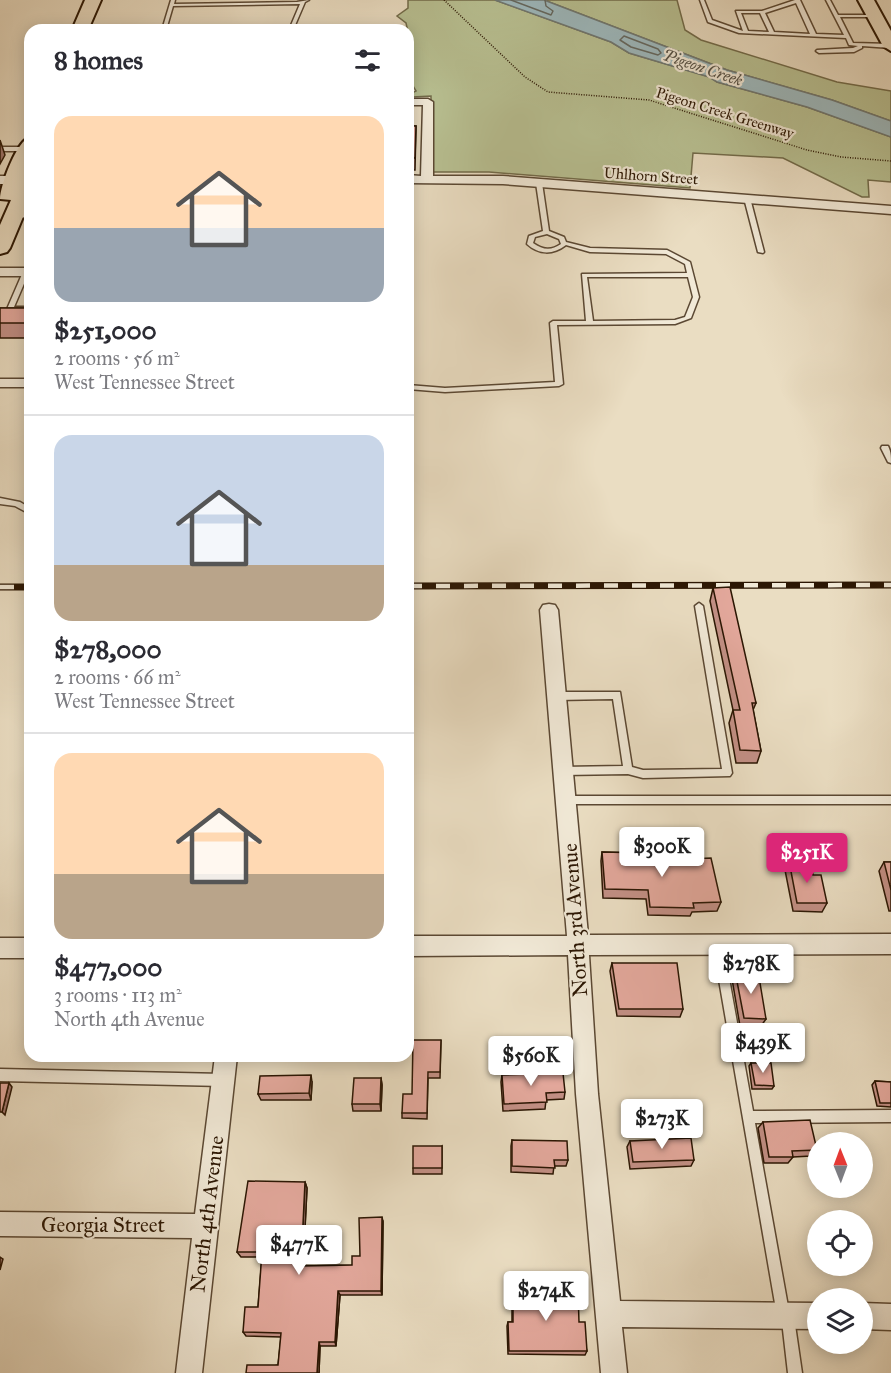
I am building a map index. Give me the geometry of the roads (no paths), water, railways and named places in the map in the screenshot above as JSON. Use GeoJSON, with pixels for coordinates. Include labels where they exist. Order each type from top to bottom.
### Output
{"type":"FeatureCollection","features":[{"type":"Feature","properties":{"kind":"main road"},"geometry":{"type":"LineString","coordinates":[[83,24],[93,0]]}},
{"type":"Feature","properties":{"kind":"main road"},"geometry":{"type":"LineString","coordinates":[[98,24],[108,0]]}},
{"type":"Feature","properties":{"kind":"main road"},"geometry":{"type":"LineString","coordinates":[[867,0],[891,46]]}},
{"type":"Feature","properties":{"kind":"main road"},"geometry":{"type":"LineString","coordinates":[[0,248],[15,214],[21,180]]}},
{"type":"Feature","properties":{"kind":"street"},"geometry":{"type":"LineString","coordinates":[[414,102],[428,102],[427,179]]}},
{"type":"Feature","properties":{"kind":"street","name":"Uhlhorn Street"},"geometry":{"type":"LineString","coordinates":[[414,179],[539,183],[891,210]]}},
{"type":"Feature","properties":{"kind":"street"},"geometry":{"type":"LineString","coordinates":[[0,272],[24,272]]}},
{"type":"Feature","properties":{"kind":"street"},"geometry":{"type":"LineString","coordinates":[[0,383],[24,383]]}},
{"type":"Feature","properties":{"kind":"street","name":"North 3rd Avenue"},"geometry":{"type":"LineString","coordinates":[[549,610],[578,945],[587,1094],[614,1373]]}},
{"type":"Feature","properties":{"kind":"street"},"geometry":{"type":"LineString","coordinates":[[414,946],[891,944]]}},
{"type":"Feature","properties":{"kind":"street"},"geometry":{"type":"LineString","coordinates":[[0,948],[24,948]]}},
{"type":"Feature","properties":{"kind":"street","name":"North 4th Avenue"},"geometry":{"type":"LineString","coordinates":[[189,1373],[225,1062]]}},
{"type":"Feature","properties":{"kind":"street","name":"Georgia Street"},"geometry":{"type":"LineString","coordinates":[[0,1224],[206,1226]]}},
{"type":"Feature","properties":{"kind":"street"},"geometry":{"type":"LineString","coordinates":[[610,1314],[807,1316]]}},
{"type":"Feature","properties":{"kind":"street"},"geometry":{"type":"LineString","coordinates":[[873,1316],[891,1317]]}},
{"type":"Feature","properties":{"kind":"lane"},"geometry":{"type":"LineString","coordinates":[[702,0],[710,21],[722,28],[772,34],[848,37]]}},
{"type":"Feature","properties":{"kind":"lane"},"geometry":{"type":"LineString","coordinates":[[828,0],[851,44],[891,46]]}},
{"type":"Feature","properties":{"kind":"lane"},"geometry":{"type":"LineString","coordinates":[[165,24],[172,2],[305,1],[294,24]]}},
{"type":"Feature","properties":{"kind":"lane"},"geometry":{"type":"LineString","coordinates":[[746,32],[738,12],[762,12],[798,1],[814,36]]}},
{"type":"Feature","properties":{"kind":"lane"},"geometry":{"type":"LineString","coordinates":[[762,12],[772,34]]}},
{"type":"Feature","properties":{"kind":"lane"},"geometry":{"type":"LineString","coordinates":[[836,16],[875,16]]}},
{"type":"Feature","properties":{"kind":"lane"},"geometry":{"type":"LineString","coordinates":[[819,51],[854,50],[861,46]]}},
{"type":"Feature","properties":{"kind":"lane"},"geometry":{"type":"LineString","coordinates":[[0,149],[24,146]]}},
{"type":"Feature","properties":{"kind":"lane"},"geometry":{"type":"LineString","coordinates":[[539,183],[546,232]]}},
{"type":"Feature","properties":{"kind":"lane"},"geometry":{"type":"LineString","coordinates":[[747,198],[761,252]]}},
{"type":"Feature","properties":{"kind":"lane"},"geometry":{"type":"LineString","coordinates":[[414,387],[445,390],[559,384],[553,323],[675,322],[688,318],[696,297],[688,263],[667,252],[590,250],[564,243],[558,235],[546,232],[532,236],[530,244],[536,249],[547,251],[558,250],[564,243]]}},
{"type":"Feature","properties":{"kind":"lane"},"geometry":{"type":"LineString","coordinates":[[590,323],[584,274],[691,274]]}},
{"type":"Feature","properties":{"kind":"lane"},"geometry":{"type":"LineString","coordinates":[[24,280],[10,309],[24,309]]}},
{"type":"Feature","properties":{"kind":"lane"},"geometry":{"type":"LineString","coordinates":[[885,448],[891,460]]}},
{"type":"Feature","properties":{"kind":"lane"},"geometry":{"type":"LineString","coordinates":[[0,501],[24,508]]}},
{"type":"Feature","properties":{"kind":"lane"},"geometry":{"type":"LineString","coordinates":[[562,771],[628,770],[643,774],[727,773],[699,606]]}},
{"type":"Feature","properties":{"kind":"lane"},"geometry":{"type":"LineString","coordinates":[[555,696],[617,695],[628,770]]}},
{"type":"Feature","properties":{"kind":"lane"},"geometry":{"type":"LineString","coordinates":[[566,800],[891,800]]}},
{"type":"Feature","properties":{"kind":"lane"},"geometry":{"type":"LineString","coordinates":[[718,945],[795,1373]]}},
{"type":"Feature","properties":{"kind":"lane"},"geometry":{"type":"LineString","coordinates":[[0,1075],[223,1080]]}},
{"type":"Feature","properties":{"kind":"lane"},"geometry":{"type":"LineString","coordinates":[[750,1117],[891,1116]]}},
{"type":"Feature","properties":{"kind":"water","name":"Pigeon Creek"},"geometry":{"type":"Polygon","coordinates":[[[495,0],[544,0],[727,70],[832,100],[891,121],[891,137],[807,107],[717,82],[709,77],[629,53],[611,42],[495,0]]]}},
{"type":"Feature","properties":{"kind":"railway"},"geometry":{"type":"LineString","coordinates":[[414,586],[891,585]]}},
{"type":"Feature","properties":{"kind":"railway"},"geometry":{"type":"LineString","coordinates":[[0,587],[24,587]]}}]}
